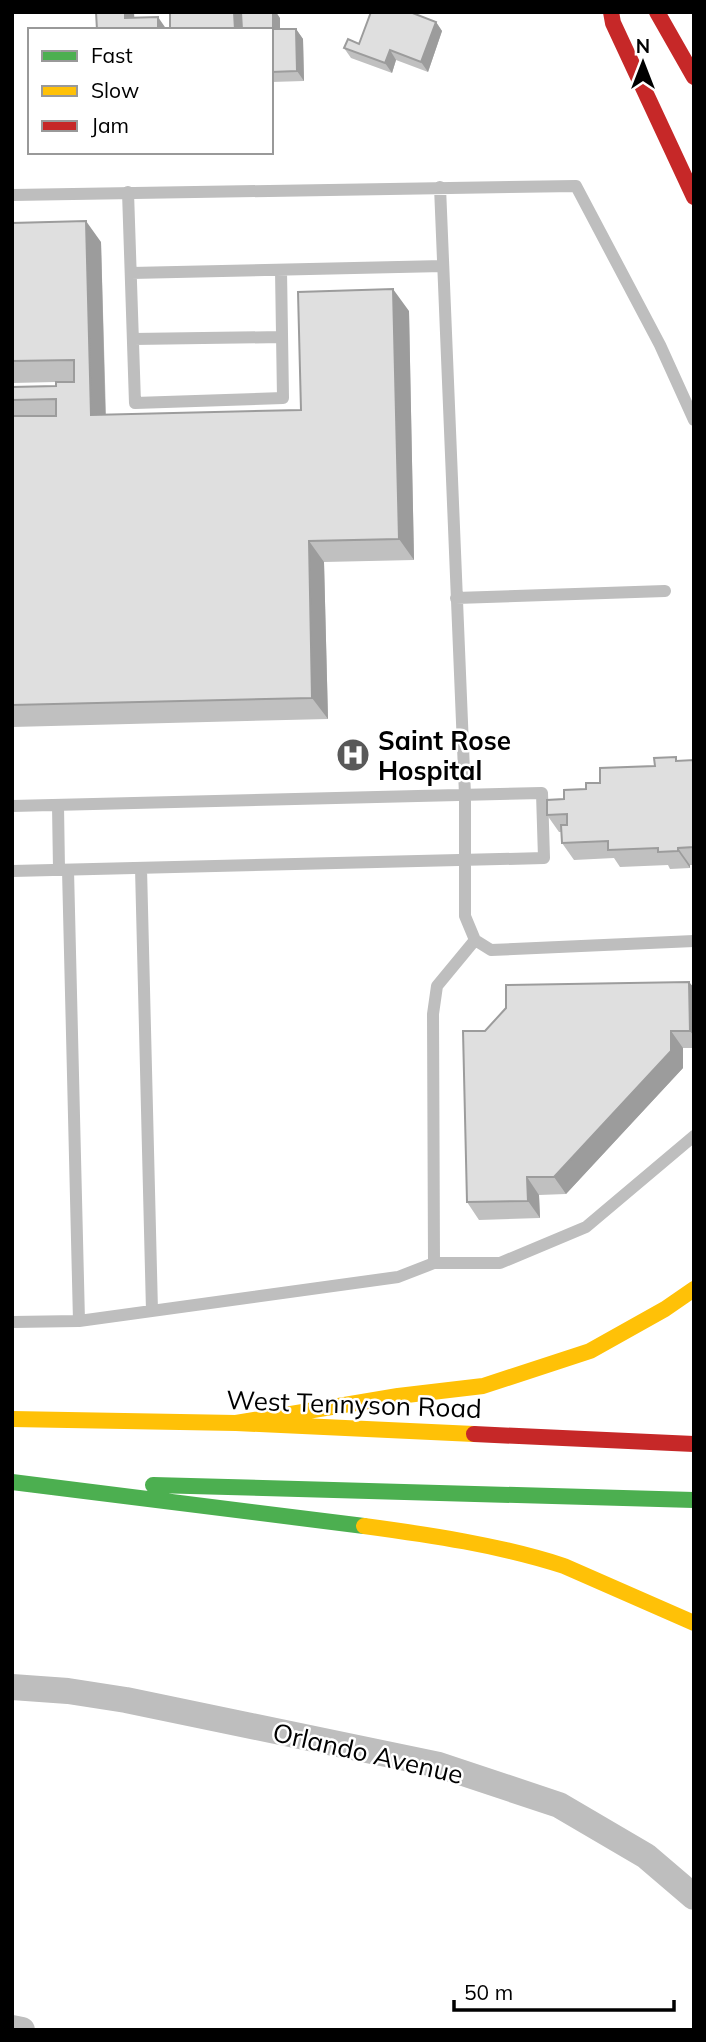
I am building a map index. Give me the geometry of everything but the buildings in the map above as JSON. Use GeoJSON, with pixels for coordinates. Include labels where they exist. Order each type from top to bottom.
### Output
{"type":"FeatureCollection","features":[{"type":"Feature","properties":{"kind":"main road"},"geometry":{"type":"LineString","coordinates":[[611,12],[613,23],[694,197]]}},
{"type":"Feature","properties":{"kind":"main road"},"geometry":{"type":"LineString","coordinates":[[657,12],[694,77]]}},
{"type":"Feature","properties":{"kind":"main road"},"geometry":{"type":"LineString","coordinates":[[236,1423],[483,1385],[521,1375],[590,1351],[666,1309],[694,1289]]}},
{"type":"Feature","properties":{"kind":"main road","name":"West Tennyson Road"},"geometry":{"type":"LineString","coordinates":[[12,1419],[236,1423],[694,1444]]}},
{"type":"Feature","properties":{"kind":"main road"},"geometry":{"type":"LineString","coordinates":[[12,1482],[694,1500]]}},
{"type":"Feature","properties":{"kind":"main road"},"geometry":{"type":"LineString","coordinates":[[12,1482],[433,1535],[564,1566],[694,1623]]}},
{"type":"Feature","properties":{"kind":"street","name":"Orlando Avenue"},"geometry":{"type":"LineString","coordinates":[[12,1687],[68,1691],[126,1700],[439,1765],[559,1805],[646,1856],[694,1897]]}},
{"type":"Feature","properties":{"kind":"street"},"geometry":{"type":"LineString","coordinates":[[12,2028],[22,2030]]}},
{"type":"Feature","properties":{"kind":"lane"},"geometry":{"type":"LineString","coordinates":[[12,195],[576,186],[660,345],[694,420]]}},
{"type":"Feature","properties":{"kind":"lane"},"geometry":{"type":"LineString","coordinates":[[440,187],[465,795],[465,916],[475,940],[491,950],[694,941]]}},
{"type":"Feature","properties":{"kind":"lane"},"geometry":{"type":"LineString","coordinates":[[128,192],[135,403],[283,398],[281,270]]}},
{"type":"Feature","properties":{"kind":"lane"},"geometry":{"type":"LineString","coordinates":[[131,273],[443,266]]}},
{"type":"Feature","properties":{"kind":"lane"},"geometry":{"type":"LineString","coordinates":[[133,339],[282,337]]}},
{"type":"Feature","properties":{"kind":"lane"},"geometry":{"type":"LineString","coordinates":[[456,598],[666,591]]}},
{"type":"Feature","properties":{"kind":"lane"},"geometry":{"type":"LineString","coordinates":[[12,806],[542,793],[544,859],[12,871]]}},
{"type":"Feature","properties":{"kind":"lane"},"geometry":{"type":"LineString","coordinates":[[58,805],[64,870],[79,1321]]}},
{"type":"Feature","properties":{"kind":"lane"},"geometry":{"type":"LineString","coordinates":[[141,868],[152,1311]]}},
{"type":"Feature","properties":{"kind":"lane"},"geometry":{"type":"LineString","coordinates":[[434,1263],[433,1014],[437,986],[475,940]]}},
{"type":"Feature","properties":{"kind":"lane"},"geometry":{"type":"LineString","coordinates":[[12,1322],[79,1321],[398,1277],[434,1263],[500,1263],[586,1227],[694,1136]]}},
{"type":"Feature","properties":{"kind":"traffic: fast"},"geometry":{"type":"LineString","coordinates":[[12,1482],[364,1526]]}},
{"type":"Feature","properties":{"kind":"traffic: fast"},"geometry":{"type":"LineString","coordinates":[[153,1485],[694,1500]]}},
{"type":"Feature","properties":{"kind":"traffic: slow"},"geometry":{"type":"LineString","coordinates":[[236,1423],[398,1396],[483,1386],[590,1351],[665,1309],[694,1289]]}},
{"type":"Feature","properties":{"kind":"traffic: slow"},"geometry":{"type":"LineString","coordinates":[[12,1419],[236,1423],[474,1434]]}},
{"type":"Feature","properties":{"kind":"traffic: slow"},"geometry":{"type":"LineString","coordinates":[[364,1526],[465,1542],[564,1566],[694,1623]]}},
{"type":"Feature","properties":{"kind":"traffic: jam"},"geometry":{"type":"LineString","coordinates":[[611,12],[613,23],[694,197]]}},
{"type":"Feature","properties":{"kind":"traffic: jam"},"geometry":{"type":"LineString","coordinates":[[657,12],[694,77]]}},
{"type":"Feature","properties":{"kind":"traffic: jam"},"geometry":{"type":"LineString","coordinates":[[474,1434],[694,1444]]}},
{"type":"Feature","properties":{"kind":"place","name":"Saint Rose Hospital"},"geometry":{"type":"Point","coordinates":[353,755]}}]}
